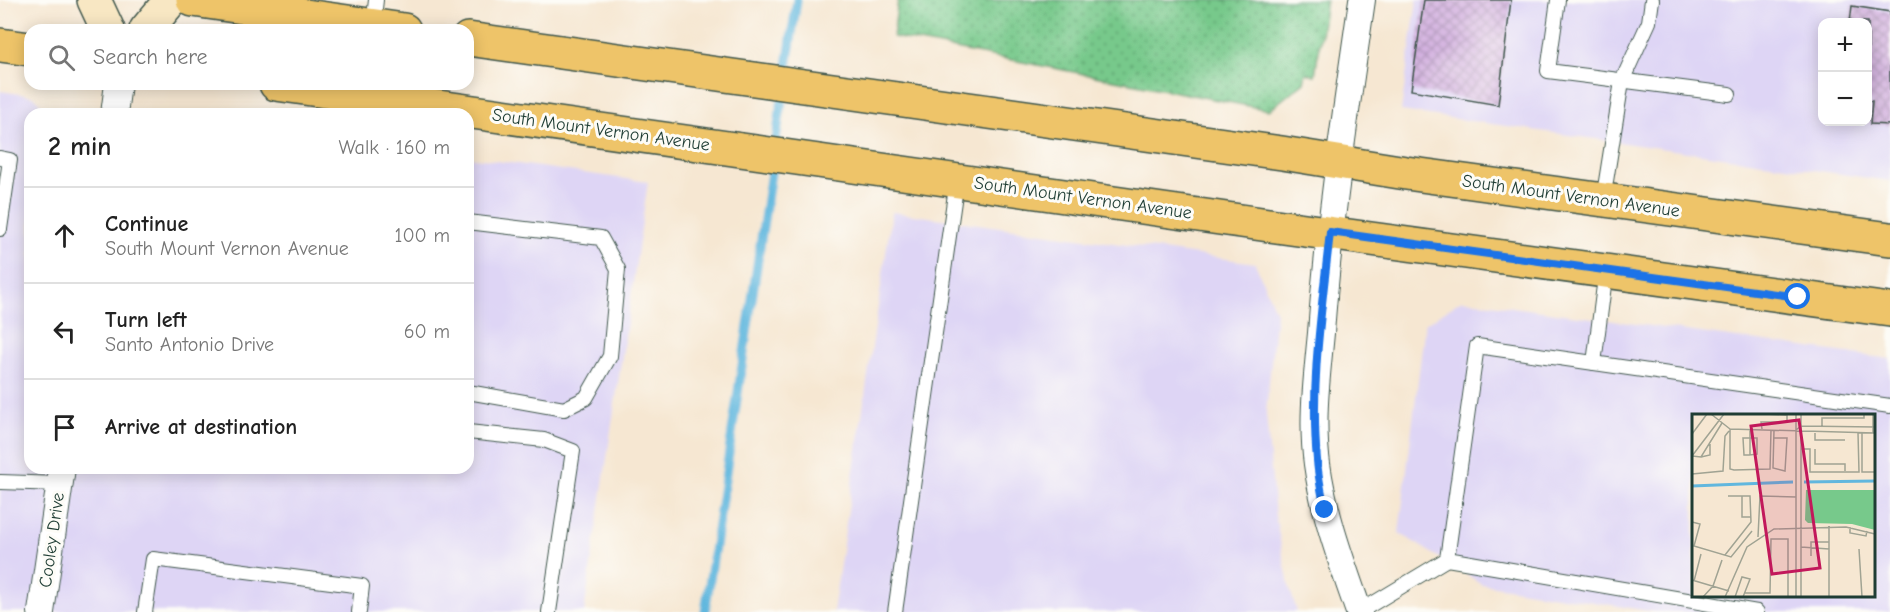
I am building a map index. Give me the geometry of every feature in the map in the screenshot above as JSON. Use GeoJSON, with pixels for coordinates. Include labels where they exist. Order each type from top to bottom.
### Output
{"type":"FeatureCollection","features":[{"type":"Feature","properties":{"kind":"main road"},"geometry":{"type":"LineString","coordinates":[[193,0],[384,19]]}},
{"type":"Feature","properties":{"kind":"main road","name":"South Mount Vernon Avenue"},"geometry":{"type":"LineString","coordinates":[[474,40],[1890,239]]}},
{"type":"Feature","properties":{"kind":"main road"},"geometry":{"type":"LineString","coordinates":[[0,45],[24,48]]}},
{"type":"Feature","properties":{"kind":"main road","name":"South Mount Vernon Avenue"},"geometry":{"type":"LineString","coordinates":[[319,90],[446,108]]}},
{"type":"Feature","properties":{"kind":"main road","name":"South Mount Vernon Avenue"},"geometry":{"type":"LineString","coordinates":[[474,112],[1890,310]]}},
{"type":"Feature","properties":{"kind":"street"},"geometry":{"type":"LineString","coordinates":[[94,0],[105,24]]}},
{"type":"Feature","properties":{"kind":"street"},"geometry":{"type":"LineString","coordinates":[[151,24],[171,0]]}},
{"type":"Feature","properties":{"kind":"street"},"geometry":{"type":"LineString","coordinates":[[1359,612],[1325,510],[1317,461],[1315,405],[1330,232],[1362,0]]}},
{"type":"Feature","properties":{"kind":"street"},"geometry":{"type":"LineString","coordinates":[[115,108],[117,90]]}},
{"type":"Feature","properties":{"kind":"street","name":"Cooley Drive"},"geometry":{"type":"LineString","coordinates":[[41,612],[61,476]]}},
{"type":"Feature","properties":{"kind":"lane"},"geometry":{"type":"LineString","coordinates":[[1558,0],[1548,71],[1729,94]]}},
{"type":"Feature","properties":{"kind":"lane"},"geometry":{"type":"LineString","coordinates":[[1603,200],[1622,81],[1649,22],[1652,0]]}},
{"type":"Feature","properties":{"kind":"lane"},"geometry":{"type":"LineString","coordinates":[[0,158],[10,160],[0,229]]}},
{"type":"Feature","properties":{"kind":"lane"},"geometry":{"type":"LineString","coordinates":[[895,612],[957,180]]}},
{"type":"Feature","properties":{"kind":"lane"},"geometry":{"type":"LineString","coordinates":[[474,223],[601,238],[618,268],[610,356],[586,398],[564,409],[474,393]]}},
{"type":"Feature","properties":{"kind":"lane"},"geometry":{"type":"LineString","coordinates":[[1594,363],[1606,270]]}},
{"type":"Feature","properties":{"kind":"lane"},"geometry":{"type":"LineString","coordinates":[[1447,559],[1477,346],[1890,406]]}},
{"type":"Feature","properties":{"kind":"lane"},"geometry":{"type":"LineString","coordinates":[[474,433],[544,440],[573,451],[549,612]]}},
{"type":"Feature","properties":{"kind":"lane"},"geometry":{"type":"LineString","coordinates":[[0,482],[61,476]]}},
{"type":"Feature","properties":{"kind":"lane"},"geometry":{"type":"LineString","coordinates":[[146,612],[153,559],[362,586],[359,612]]}},
{"type":"Feature","properties":{"kind":"lane"},"geometry":{"type":"LineString","coordinates":[[1359,612],[1447,559],[1757,612]]}},
{"type":"Feature","properties":{"kind":"shaded area"},"geometry":{"type":"Polygon","coordinates":[[[1417,0],[1890,0],[1890,181],[1401,111],[1417,0]]]}},
{"type":"Feature","properties":{"kind":"shaded area"},"geometry":{"type":"Polygon","coordinates":[[[0,91],[34,96],[43,108],[24,108],[24,474],[474,474],[474,158],[648,182],[584,612],[0,612],[0,91]]]}},
{"type":"Feature","properties":{"kind":"shaded area"},"geometry":{"type":"Polygon","coordinates":[[[892,212],[1255,263],[1276,313],[1266,413],[1275,515],[1289,586],[1297,612],[833,612],[892,212]]]}},
{"type":"Feature","properties":{"kind":"shaded area"},"geometry":{"type":"Polygon","coordinates":[[[1462,300],[1890,359],[1890,612],[1655,612],[1482,584],[1399,533],[1425,324],[1462,300]]]}},
{"type":"Feature","properties":{"kind":"green space"},"geometry":{"type":"Polygon","coordinates":[[[898,0],[1326,0],[1315,75],[1306,73],[1304,82],[1269,110],[893,37],[898,0]]]}},
{"type":"Feature","properties":{"kind":"building"},"geometry":{"type":"Polygon","coordinates":[[[1424,0],[1511,0],[1498,105],[1411,90],[1424,0]]]}},
{"type":"Feature","properties":{"kind":"building"},"geometry":{"type":"Polygon","coordinates":[[[1852,6],[1890,12],[1890,125],[1872,124],[1872,18],[1850,18],[1852,6]]]}},
{"type":"Feature","properties":{"kind":"waterway"},"geometry":{"type":"LineString","coordinates":[[705,612],[797,0]]}},
{"type":"Feature","properties":{"kind":"route"},"geometry":{"type":"LineString","coordinates":[[1325,510],[1317,461],[1315,405],[1330,232],[1798,297]]}}]}
